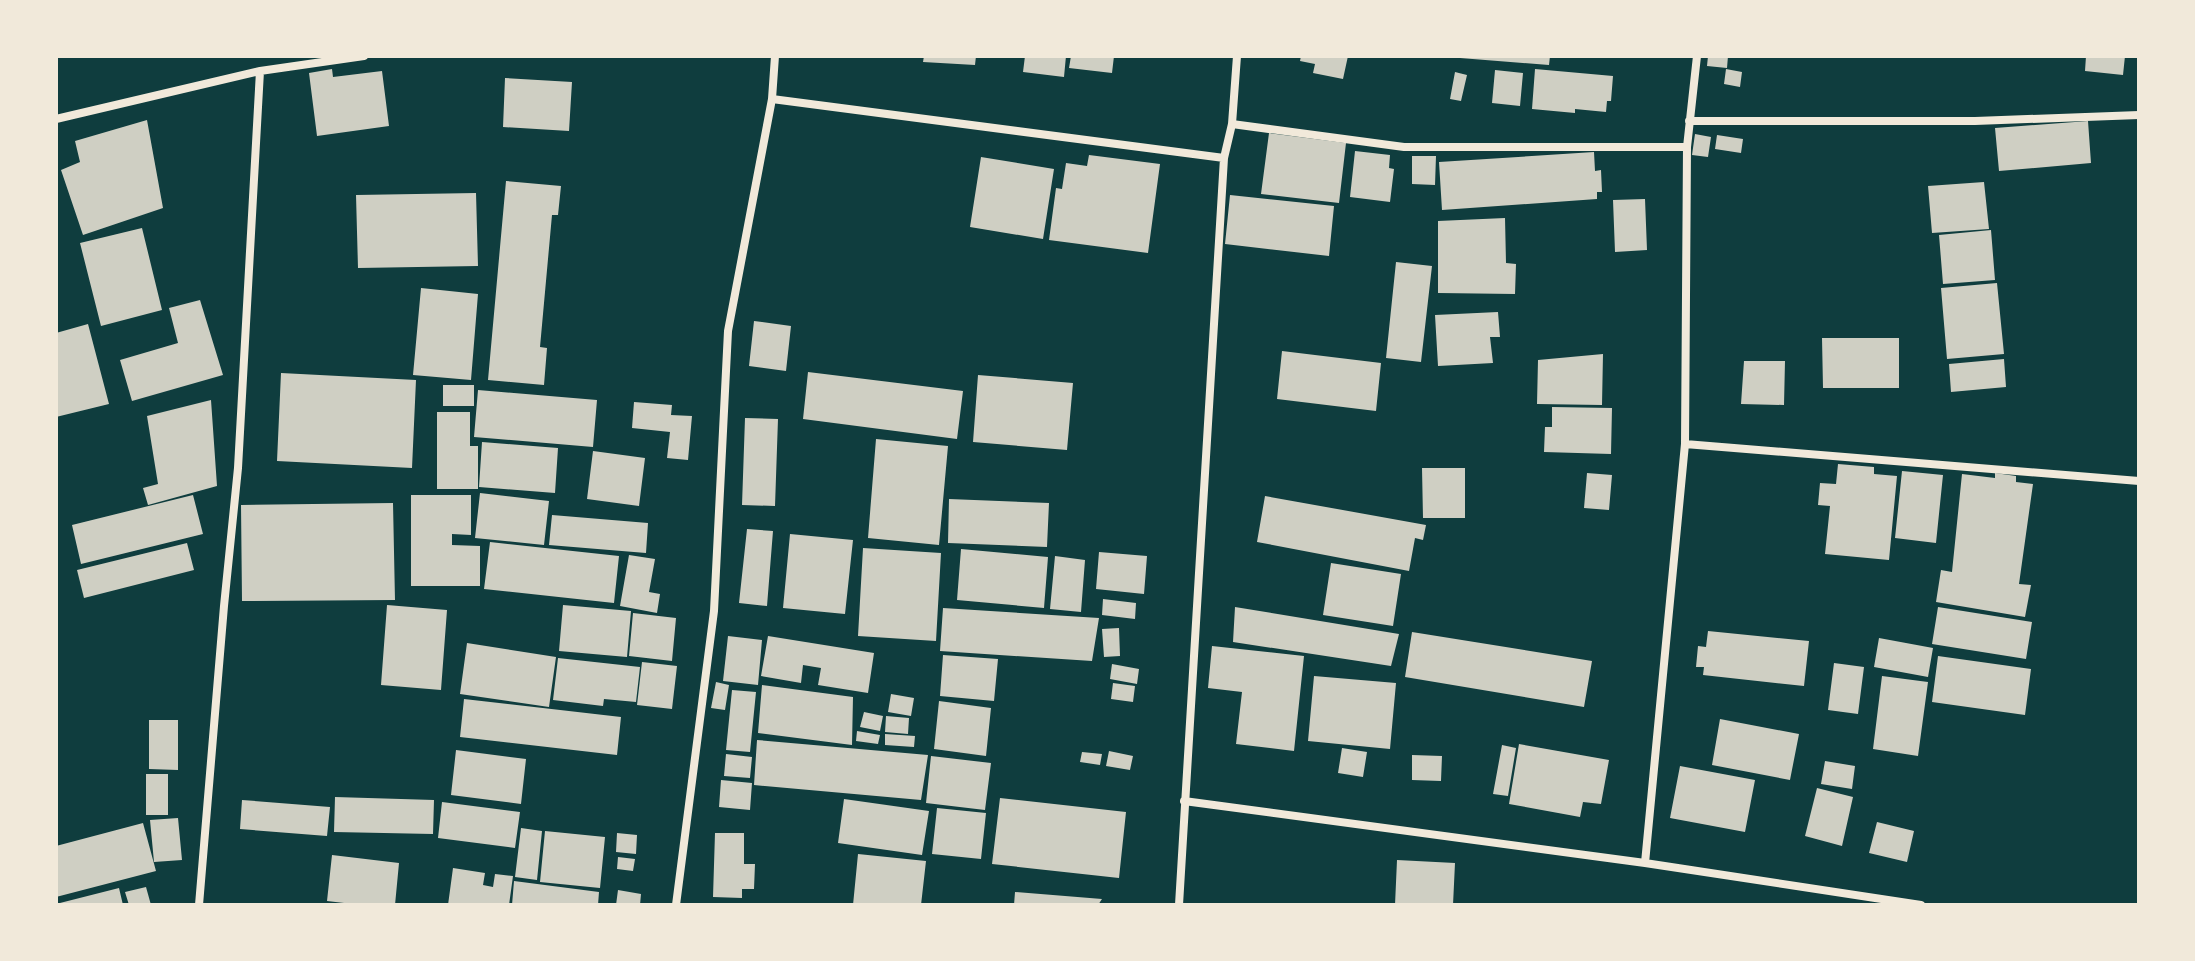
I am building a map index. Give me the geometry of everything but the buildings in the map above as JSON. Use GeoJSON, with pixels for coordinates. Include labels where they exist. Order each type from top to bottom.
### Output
{"type":"FeatureCollection","features":[{"type":"Feature","properties":{"kind":"street"},"geometry":{"type":"LineString","coordinates":[[56,119],[260,71],[364,56]]}},
{"type":"Feature","properties":{"kind":"street"},"geometry":{"type":"LineString","coordinates":[[676,905],[714,611],[728,331],[772,99],[775,56]]}},
{"type":"Feature","properties":{"kind":"street"},"geometry":{"type":"LineString","coordinates":[[1179,905],[1224,158],[1232,124],[1237,56]]}},
{"type":"Feature","properties":{"kind":"street"},"geometry":{"type":"LineString","coordinates":[[1645,863],[1685,444],[1687,147],[1697,56]]}},
{"type":"Feature","properties":{"kind":"street"},"geometry":{"type":"LineString","coordinates":[[199,905],[238,468],[260,71]]}},
{"type":"Feature","properties":{"kind":"street"},"geometry":{"type":"LineString","coordinates":[[772,99],[1224,158]]}},
{"type":"Feature","properties":{"kind":"street"},"geometry":{"type":"LineString","coordinates":[[1689,121],[1975,121],[2139,115]]}},
{"type":"Feature","properties":{"kind":"street"},"geometry":{"type":"LineString","coordinates":[[1232,124],[1404,147],[1687,147]]}},
{"type":"Feature","properties":{"kind":"street"},"geometry":{"type":"LineString","coordinates":[[1685,444],[2139,481]]}},
{"type":"Feature","properties":{"kind":"street"},"geometry":{"type":"LineString","coordinates":[[1184,801],[1645,863],[1921,905]]}}]}
